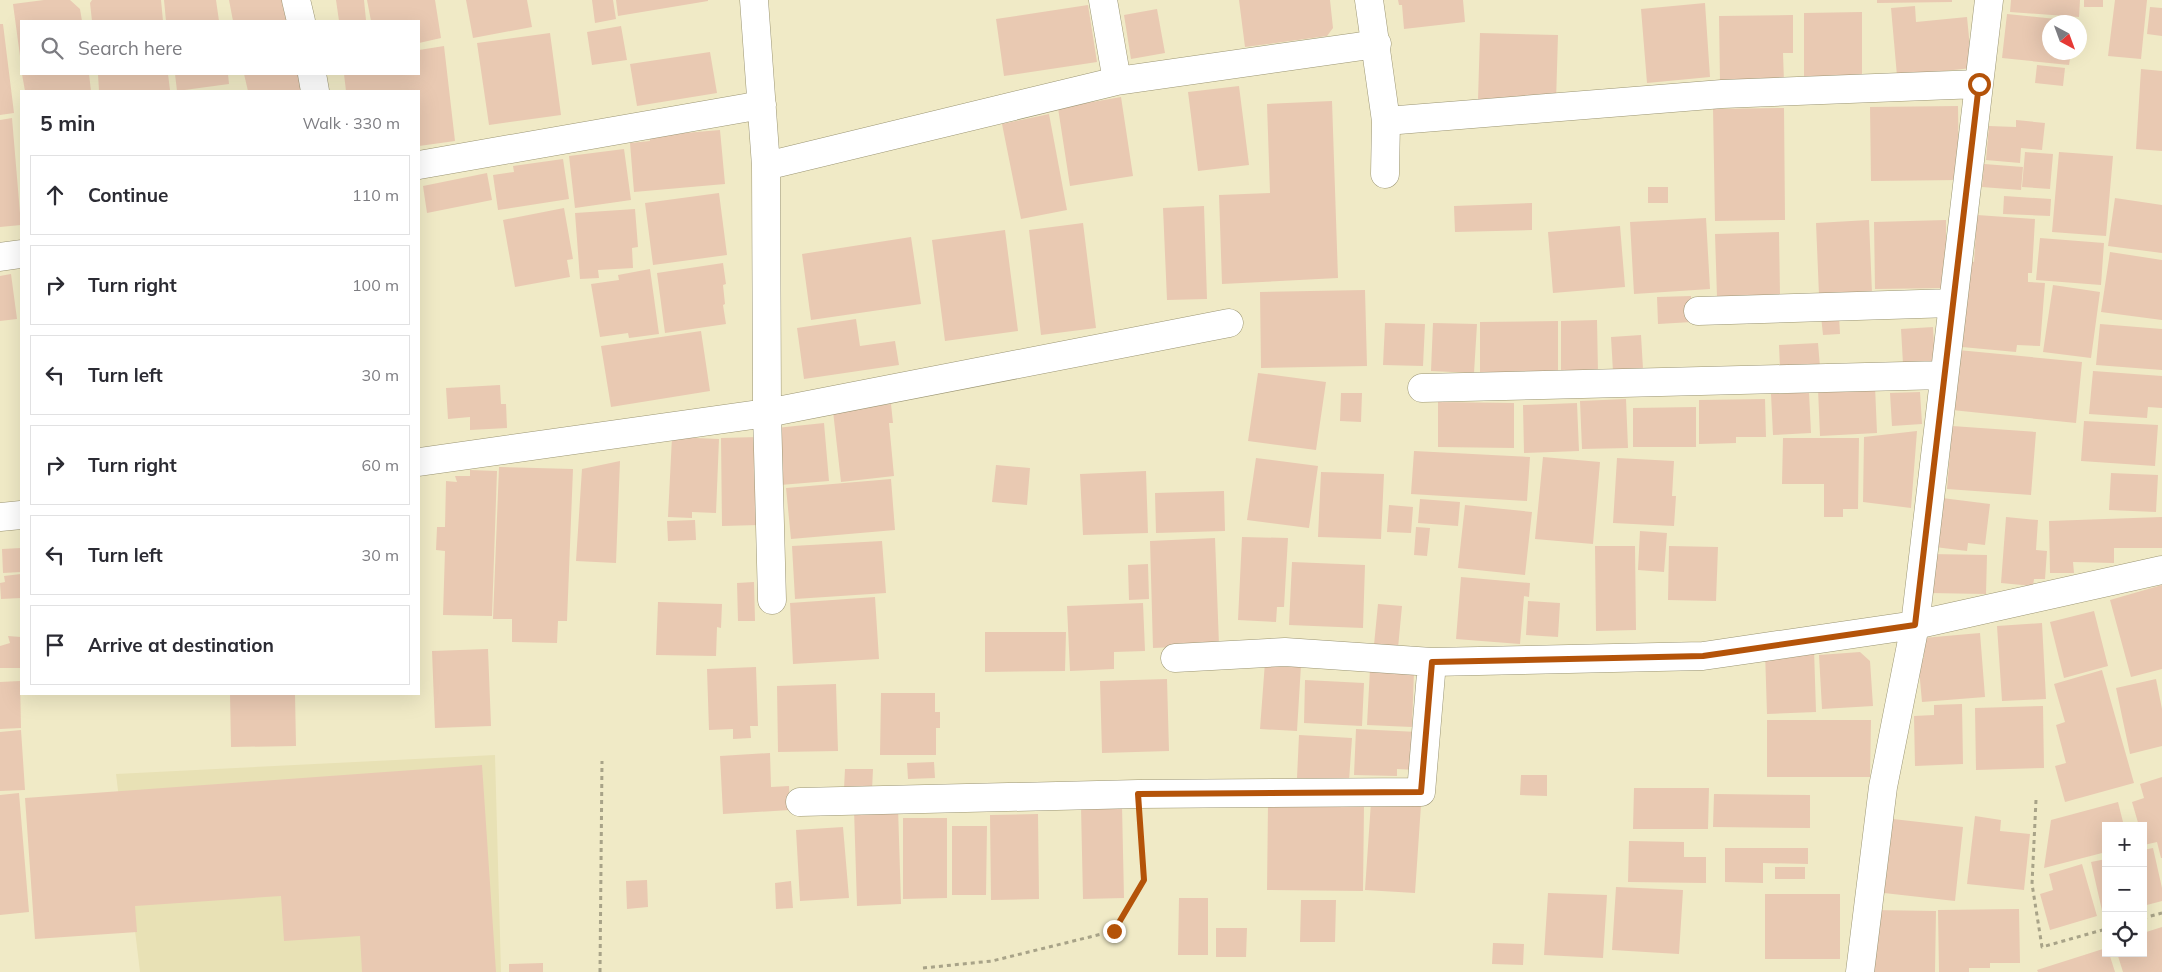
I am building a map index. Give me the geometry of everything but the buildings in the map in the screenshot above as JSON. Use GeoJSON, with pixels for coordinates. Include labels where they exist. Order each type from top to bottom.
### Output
{"type":"FeatureCollection","features":[{"type":"Feature","properties":{"kind":"street"},"geometry":{"type":"LineString","coordinates":[[296,0],[301,20]]}},
{"type":"Feature","properties":{"kind":"street"},"geometry":{"type":"LineString","coordinates":[[754,0],[766,166],[767,413],[772,600]]}},
{"type":"Feature","properties":{"kind":"street"},"geometry":{"type":"LineString","coordinates":[[1102,0],[1117,81]]}},
{"type":"Feature","properties":{"kind":"street"},"geometry":{"type":"LineString","coordinates":[[1369,0],[1377,44],[1386,121],[1386,174]]}},
{"type":"Feature","properties":{"kind":"street"},"geometry":{"type":"LineString","coordinates":[[1860,972],[1883,787],[1915,625],[1989,0]]}},
{"type":"Feature","properties":{"kind":"street"},"geometry":{"type":"LineString","coordinates":[[766,166],[1117,81],[1377,44]]}},
{"type":"Feature","properties":{"kind":"street"},"geometry":{"type":"LineString","coordinates":[[312,75],[315,90]]}},
{"type":"Feature","properties":{"kind":"street"},"geometry":{"type":"LineString","coordinates":[[1386,121],[1722,94],[1979,84]]}},
{"type":"Feature","properties":{"kind":"street"},"geometry":{"type":"LineString","coordinates":[[420,164],[762,105]]}},
{"type":"Feature","properties":{"kind":"street"},"geometry":{"type":"LineString","coordinates":[[0,257],[20,254]]}},
{"type":"Feature","properties":{"kind":"street"},"geometry":{"type":"LineString","coordinates":[[1698,310],[1952,302]]}},
{"type":"Feature","properties":{"kind":"street"},"geometry":{"type":"LineString","coordinates":[[420,462],[767,413],[1229,323]]}},
{"type":"Feature","properties":{"kind":"street"},"geometry":{"type":"LineString","coordinates":[[1422,388],[1944,375]]}},
{"type":"Feature","properties":{"kind":"street"},"geometry":{"type":"LineString","coordinates":[[0,517],[20,514]]}},
{"type":"Feature","properties":{"kind":"street"},"geometry":{"type":"LineString","coordinates":[[1175,658],[1284,652],[1432,662],[1703,656],[1915,625],[2162,570]]}},
{"type":"Feature","properties":{"kind":"street"},"geometry":{"type":"LineString","coordinates":[[800,802],[1138,794],[1421,792],[1432,662]]}},
{"type":"Feature","properties":{"kind":"path"},"geometry":{"type":"LineString","coordinates":[[600,972],[602,761]]}},
{"type":"Feature","properties":{"kind":"path"},"geometry":{"type":"LineString","coordinates":[[923,968],[992,961],[1114,931],[1144,880],[1138,794]]}},
{"type":"Feature","properties":{"kind":"path"},"geometry":{"type":"LineString","coordinates":[[2036,800],[2032,884],[2042,947],[2102,930]]}},
{"type":"Feature","properties":{"kind":"path"},"geometry":{"type":"LineString","coordinates":[[2147,917],[2162,913]]}},
{"type":"Feature","properties":{"kind":"shaded area"},"geometry":{"type":"Polygon","coordinates":[[[495,755],[501,972],[140,972],[116,774],[495,755]]]}},
{"type":"Feature","properties":{"kind":"route"},"geometry":{"type":"LineString","coordinates":[[1114,931],[1144,880],[1138,794],[1421,792],[1432,662],[1703,656],[1915,625],[1979,84]]}}]}
